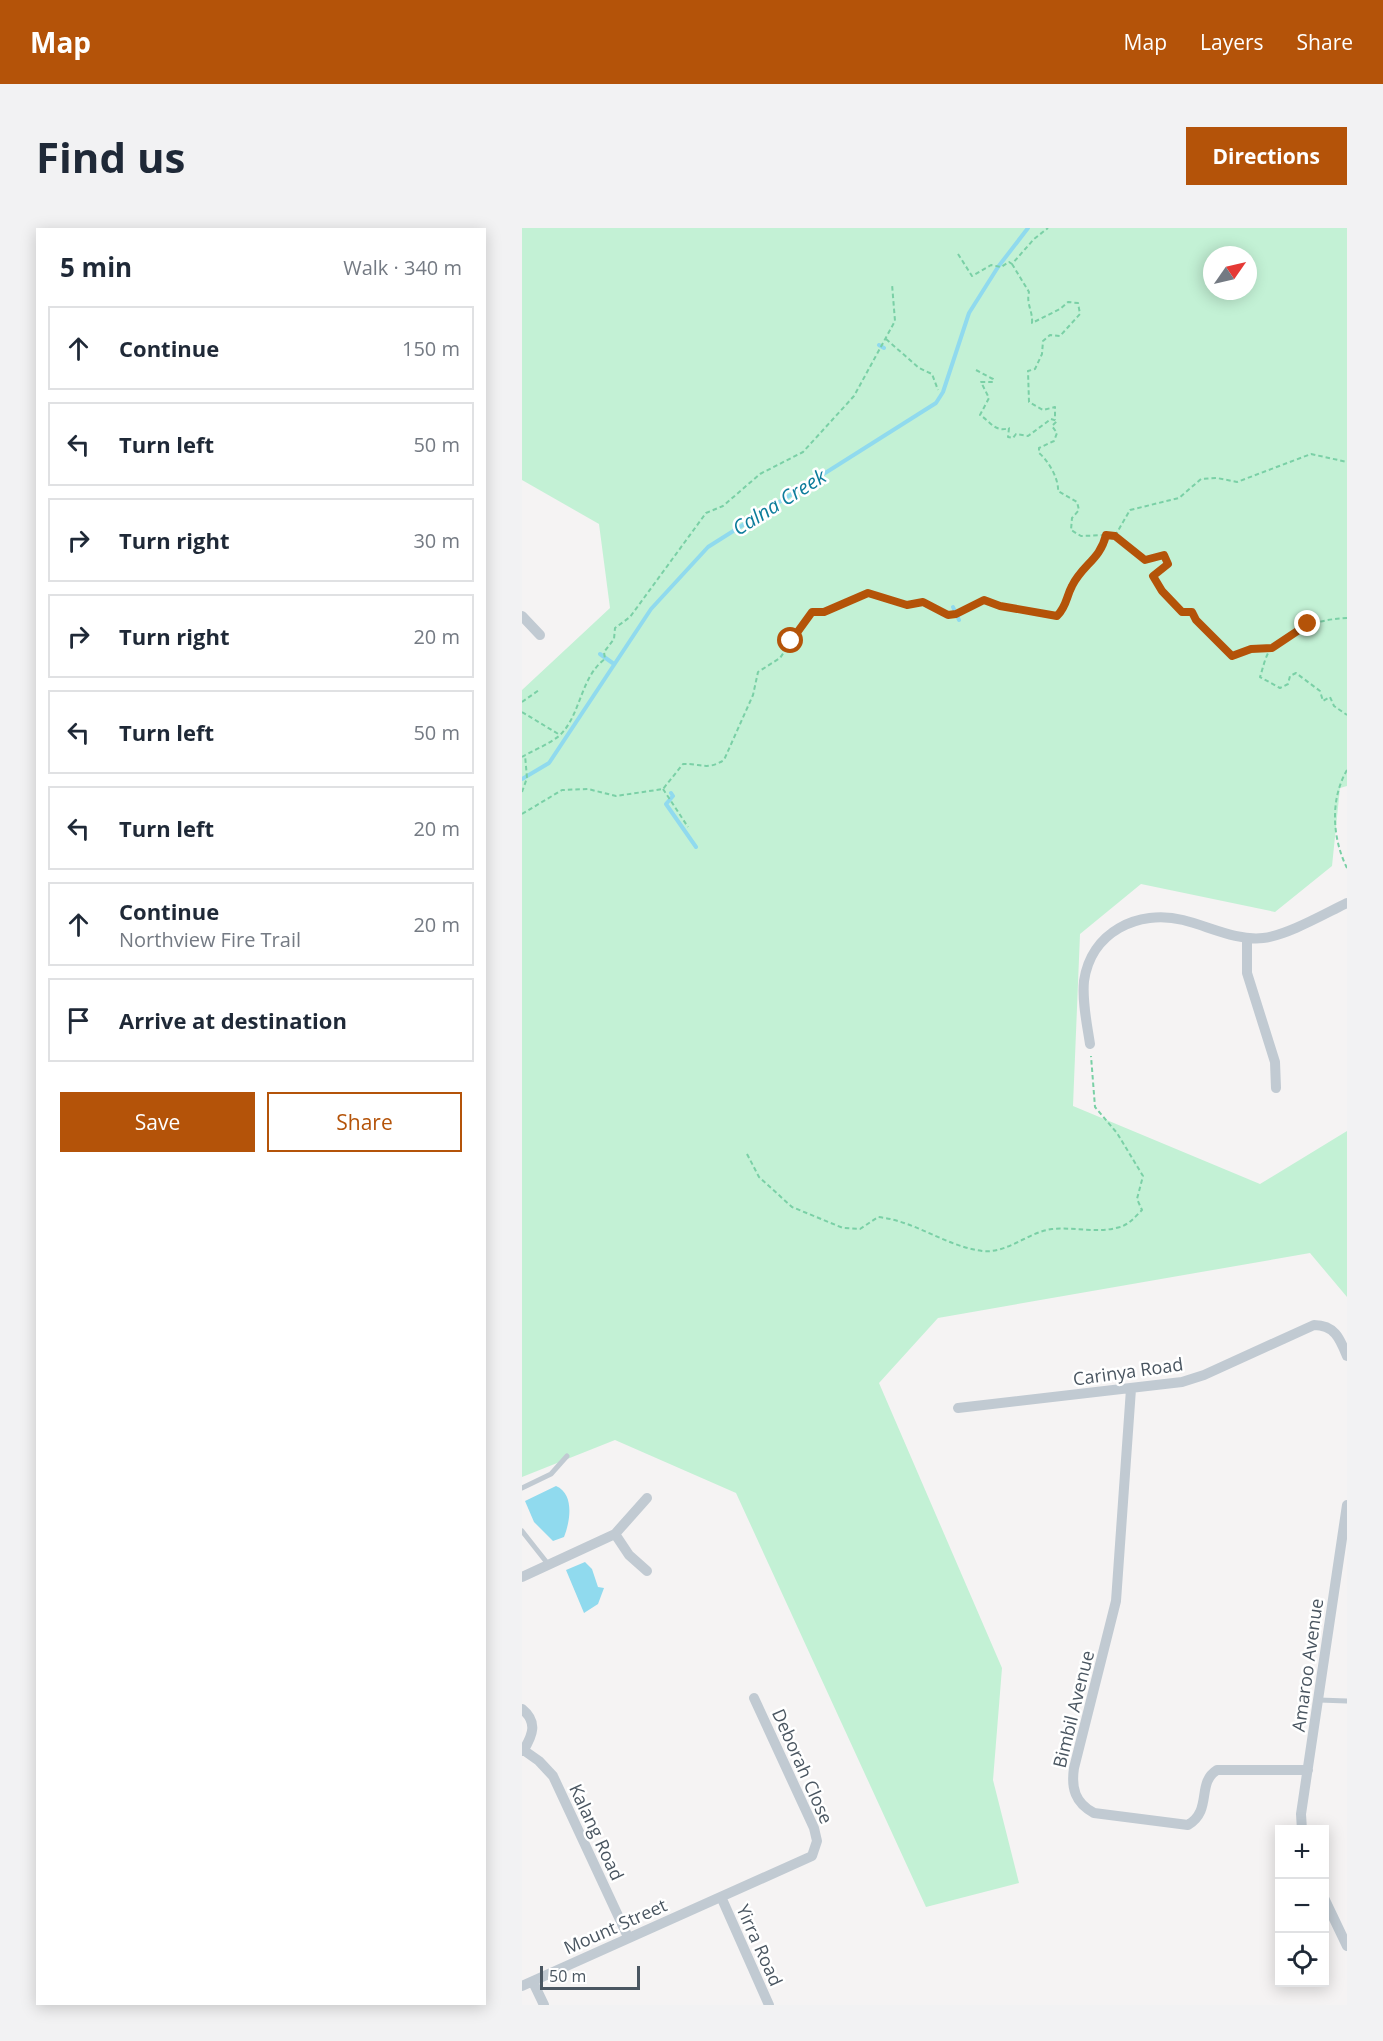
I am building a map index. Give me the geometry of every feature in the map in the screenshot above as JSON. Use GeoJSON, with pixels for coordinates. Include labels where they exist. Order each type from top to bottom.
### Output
{"type":"FeatureCollection","features":[{"type":"Feature","properties":{"kind":"street"},"geometry":{"type":"LineString","coordinates":[[522,616],[540,635]]}},
{"type":"Feature","properties":{"kind":"street"},"geometry":{"type":"LineString","coordinates":[[1090,1044],[1084,1004],[1087,967],[1100,945],[1119,927],[1136,919],[1167,917],[1247,938],[1275,935],[1347,903]]}},
{"type":"Feature","properties":{"kind":"street"},"geometry":{"type":"LineString","coordinates":[[1247,938],[1247,973],[1275,1062],[1276,1088]]}},
{"type":"Feature","properties":{"kind":"street","name":"Carinya Road"},"geometry":{"type":"LineString","coordinates":[[958,1408],[1160,1386],[1204,1375],[1314,1326],[1330,1329],[1339,1336],[1347,1356]]}},
{"type":"Feature","properties":{"kind":"street","name":"Bimbil Avenue"},"geometry":{"type":"LineString","coordinates":[[1131,1389],[1116,1600],[1074,1768],[1072,1784],[1074,1792],[1085,1808],[1095,1813],[1178,1826],[1188,1825],[1202,1813],[1207,1780],[1217,1770],[1308,1770]]}},
{"type":"Feature","properties":{"kind":"street"},"geometry":{"type":"LineString","coordinates":[[522,1577],[615,1534],[647,1498]]}},
{"type":"Feature","properties":{"kind":"street","name":"Amaroo Avenue"},"geometry":{"type":"LineString","coordinates":[[1302,1825],[1301,1814],[1347,1505]]}},
{"type":"Feature","properties":{"kind":"street"},"geometry":{"type":"LineString","coordinates":[[615,1534],[629,1555],[647,1570]]}},
{"type":"Feature","properties":{"kind":"street","name":"Deborah Close"},"geometry":{"type":"LineString","coordinates":[[722,1899],[812,1856],[817,1841],[754,1698]]}},
{"type":"Feature","properties":{"kind":"street","name":"Kalang Road"},"geometry":{"type":"LineString","coordinates":[[522,1709],[530,1716],[533,1725],[532,1736],[523,1750],[539,1761],[553,1776],[628,1937]]}},
{"type":"Feature","properties":{"kind":"street","name":"Mount Street"},"geometry":{"type":"LineString","coordinates":[[522,1986],[628,1937],[722,1899]]}},
{"type":"Feature","properties":{"kind":"street","name":"Yirra Road"},"geometry":{"type":"LineString","coordinates":[[722,1899],[769,2005]]}},
{"type":"Feature","properties":{"kind":"street"},"geometry":{"type":"LineString","coordinates":[[1329,1908],[1347,1946]]}},
{"type":"Feature","properties":{"kind":"street"},"geometry":{"type":"LineString","coordinates":[[533,1982],[544,2005]]}},
{"type":"Feature","properties":{"kind":"lane"},"geometry":{"type":"LineString","coordinates":[[522,1488],[551,1474],[567,1456]]}},
{"type":"Feature","properties":{"kind":"lane"},"geometry":{"type":"LineString","coordinates":[[522,1531],[549,1566]]}},
{"type":"Feature","properties":{"kind":"lane"},"geometry":{"type":"LineString","coordinates":[[1319,1700],[1347,1701]]}},
{"type":"Feature","properties":{"kind":"path"},"geometry":{"type":"LineString","coordinates":[[1012,264],[1034,239],[1048,228]]}},
{"type":"Feature","properties":{"kind":"path"},"geometry":{"type":"LineString","coordinates":[[958,254],[972,276],[991,265],[1001,267],[1009,262],[1012,264]]}},
{"type":"Feature","properties":{"kind":"path"},"geometry":{"type":"LineString","coordinates":[[1012,264],[1029,292],[1027,300],[1033,314],[1032,323],[1060,309],[1068,302],[1078,303],[1080,314],[1060,336],[1050,335],[1042,341],[1042,354],[1035,369],[1028,371],[1029,402],[1043,410],[1055,407],[1055,421],[1057,421],[1052,426],[1057,433],[1054,441],[1040,448],[1039,453],[1053,471],[1059,485],[1058,491],[1077,502],[1079,510],[1072,518],[1071,530],[1081,536],[1115,536],[1145,560],[1164,555],[1168,564],[1153,576],[1162,591],[1182,612],[1192,612],[1196,620],[1232,656],[1251,649],[1272,648],[1308,624],[1347,618]]}},
{"type":"Feature","properties":{"kind":"path"},"geometry":{"type":"LineString","coordinates":[[522,792],[526,778],[523,756],[560,735],[577,707],[594,667],[605,659],[603,652],[614,639],[615,627],[630,617],[706,513],[723,506],[760,474],[803,452],[854,396],[895,321],[892,284]]}},
{"type":"Feature","properties":{"kind":"path"},"geometry":{"type":"LineString","coordinates":[[886,339],[919,368],[932,374],[938,390]]}},
{"type":"Feature","properties":{"kind":"path"},"geometry":{"type":"LineString","coordinates":[[976,370],[993,379],[993,382],[981,382],[989,398],[980,415],[987,418],[993,427],[1001,430],[1009,428],[1008,437],[1013,438],[1016,434],[1028,436],[1045,423],[1055,421]]}},
{"type":"Feature","properties":{"kind":"path"},"geometry":{"type":"LineString","coordinates":[[1115,536],[1130,510],[1179,498],[1201,479],[1217,478],[1237,482],[1311,454],[1347,462]]}},
{"type":"Feature","properties":{"kind":"path"},"geometry":{"type":"LineString","coordinates":[[522,814],[562,790],[588,789],[616,796],[663,789],[683,764],[698,768],[716,765],[724,760],[753,695],[758,672],[780,658],[812,612],[824,612],[868,593],[907,605],[923,602],[948,615],[956,614],[984,600],[1000,606],[1057,616],[1066,607],[1071,587],[1085,567],[1102,551],[1106,535]]}},
{"type":"Feature","properties":{"kind":"path"},"geometry":{"type":"LineString","coordinates":[[1272,648],[1260,677],[1280,688],[1288,684],[1290,676],[1296,673],[1320,691],[1323,700],[1330,697],[1334,706],[1347,715]]}},
{"type":"Feature","properties":{"kind":"path"},"geometry":{"type":"LineString","coordinates":[[522,702],[539,690]]}},
{"type":"Feature","properties":{"kind":"path"},"geometry":{"type":"LineString","coordinates":[[522,711],[560,735]]}},
{"type":"Feature","properties":{"kind":"path"},"geometry":{"type":"LineString","coordinates":[[1347,770],[1339,784],[1333,807],[1347,868]]}},
{"type":"Feature","properties":{"kind":"path"},"geometry":{"type":"LineString","coordinates":[[663,789],[688,827]]}},
{"type":"Feature","properties":{"kind":"path"},"geometry":{"type":"LineString","coordinates":[[747,1154],[759,1177],[792,1208],[843,1228],[860,1229],[878,1217],[899,1219],[958,1246],[984,1251],[999,1249],[1050,1229],[1114,1229],[1127,1225],[1142,1210],[1137,1198],[1143,1176],[1117,1133],[1095,1107],[1090,1044]]}},
{"type":"Feature","properties":{"kind":"green space"},"geometry":{"type":"Polygon","coordinates":[[[522,228],[1347,228],[1347,786],[1340,788],[1332,866],[1275,912],[1141,884],[1080,934],[1073,1106],[1260,1184],[1347,1131],[1347,1297],[1310,1253],[938,1318],[879,1383],[1002,1668],[993,1780],[1019,1883],[926,1907],[736,1493],[615,1440],[522,1477],[522,690],[610,608],[599,524],[522,480],[522,228]]]}},
{"type":"Feature","properties":{"kind":"water"},"geometry":{"type":"Polygon","coordinates":[[[556,1486],[566,1495],[569,1516],[564,1537],[553,1541],[534,1522],[525,1501],[556,1486]]]}},
{"type":"Feature","properties":{"kind":"water"},"geometry":{"type":"Polygon","coordinates":[[[585,1562],[592,1569],[598,1587],[604,1588],[598,1604],[584,1613],[566,1570],[585,1562]]]}},
{"type":"Feature","properties":{"kind":"waterway","name":"Calna Creek"},"geometry":{"type":"LineString","coordinates":[[522,779],[549,763],[651,609],[708,547],[936,403],[943,392],[969,313],[998,267],[1028,228]]}},
{"type":"Feature","properties":{"kind":"waterway"},"geometry":{"type":"LineString","coordinates":[[879,345],[884,348]]}},
{"type":"Feature","properties":{"kind":"waterway"},"geometry":{"type":"LineString","coordinates":[[953,607],[959,620]]}},
{"type":"Feature","properties":{"kind":"waterway"},"geometry":{"type":"LineString","coordinates":[[600,654],[614,664]]}},
{"type":"Feature","properties":{"kind":"waterway"},"geometry":{"type":"LineString","coordinates":[[671,793],[673,796],[666,804],[696,847]]}},
{"type":"Feature","properties":{"kind":"route"},"geometry":{"type":"LineString","coordinates":[[791,641],[812,612],[824,612],[868,593],[879,598],[897,600],[907,605],[923,602],[948,615],[956,614],[984,600],[1000,606],[1057,616],[1066,607],[1071,587],[1085,567],[1102,551],[1106,535],[1115,536],[1145,560],[1164,555],[1168,564],[1153,576],[1162,591],[1182,612],[1192,612],[1196,620],[1219,646],[1232,656],[1251,649],[1272,648],[1308,624]]}}]}
